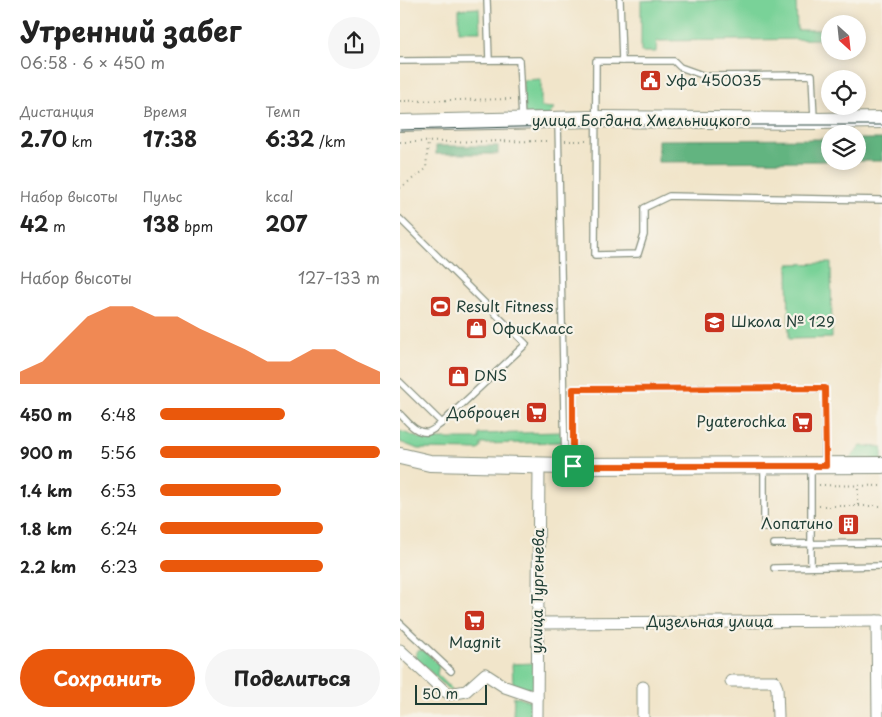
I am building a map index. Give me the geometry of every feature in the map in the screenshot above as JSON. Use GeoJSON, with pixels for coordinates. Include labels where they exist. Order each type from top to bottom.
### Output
{"type":"FeatureCollection","features":[{"type":"Feature","properties":{"kind":"main road","name":"улица Богдана Хмельницкого"},"geometry":{"type":"LineString","coordinates":[[400,123],[595,119],[882,120]]}},
{"type":"Feature","properties":{"kind":"main road"},"geometry":{"type":"LineString","coordinates":[[400,456],[430,463],[569,466],[882,465]]}},
{"type":"Feature","properties":{"kind":"street","name":"улица Тургенева"},"geometry":{"type":"LineString","coordinates":[[537,717],[539,465]]}},
{"type":"Feature","properties":{"kind":"street","name":"Дизельная улица"},"geometry":{"type":"LineString","coordinates":[[538,623],[880,621]]}},
{"type":"Feature","properties":{"kind":"street"},"geometry":{"type":"LineString","coordinates":[[878,717],[880,621]]}},
{"type":"Feature","properties":{"kind":"street"},"geometry":{"type":"LineString","coordinates":[[400,650],[443,690],[450,694],[466,691],[485,674],[505,688],[537,698]]}},
{"type":"Feature","properties":{"kind":"street"},"geometry":{"type":"LineString","coordinates":[[731,681],[774,681],[777,688],[778,717]]}},
{"type":"Feature","properties":{"kind":"street"},"geometry":{"type":"LineString","coordinates":[[643,687],[643,717]]}},
{"type":"Feature","properties":{"kind":"lane"},"geometry":{"type":"LineString","coordinates":[[487,0],[489,60]]}},
{"type":"Feature","properties":{"kind":"lane"},"geometry":{"type":"LineString","coordinates":[[620,0],[622,61]]}},
{"type":"Feature","properties":{"kind":"lane"},"geometry":{"type":"LineString","coordinates":[[400,61],[519,60],[522,121]]}},
{"type":"Feature","properties":{"kind":"lane"},"geometry":{"type":"LineString","coordinates":[[814,121],[812,75],[705,76],[680,67],[674,61],[596,61],[595,254],[638,254],[644,235],[644,208],[669,196],[882,200]]}},
{"type":"Feature","properties":{"kind":"lane"},"geometry":{"type":"LineString","coordinates":[[558,120],[569,466]]}},
{"type":"Feature","properties":{"kind":"lane"},"geometry":{"type":"LineString","coordinates":[[400,219],[526,344],[442,423],[428,432],[420,431],[412,426],[400,414]]}},
{"type":"Feature","properties":{"kind":"lane"},"geometry":{"type":"LineString","coordinates":[[400,382],[442,423]]}},
{"type":"Feature","properties":{"kind":"lane"},"geometry":{"type":"LineString","coordinates":[[569,466],[573,389],[825,388],[818,465],[811,485],[811,566]]}},
{"type":"Feature","properties":{"kind":"lane"},"geometry":{"type":"LineString","coordinates":[[764,466],[764,528],[801,528]]}},
{"type":"Feature","properties":{"kind":"lane"},"geometry":{"type":"LineString","coordinates":[[774,544],[882,543]]}},
{"type":"Feature","properties":{"kind":"lane"},"geometry":{"type":"LineString","coordinates":[[774,568],[882,566]]}},
{"type":"Feature","properties":{"kind":"lane"},"geometry":{"type":"LineString","coordinates":[[400,623],[451,672]]}},
{"type":"Feature","properties":{"kind":"path"},"geometry":{"type":"LineString","coordinates":[[400,100],[521,98]]}},
{"type":"Feature","properties":{"kind":"path"},"geometry":{"type":"LineString","coordinates":[[400,142],[595,141]]}},
{"type":"Feature","properties":{"kind":"path"},"geometry":{"type":"LineString","coordinates":[[400,188],[426,169],[428,142]]}},
{"type":"Feature","properties":{"kind":"path"},"geometry":{"type":"LineString","coordinates":[[811,485],[882,486]]}},
{"type":"Feature","properties":{"kind":"path"},"geometry":{"type":"LineString","coordinates":[[858,485],[858,506]]}},
{"type":"Feature","properties":{"kind":"path"},"geometry":{"type":"LineString","coordinates":[[811,506],[882,506]]}},
{"type":"Feature","properties":{"kind":"green space"},"geometry":{"type":"Polygon","coordinates":[[[796,0],[797,30],[821,30],[821,39],[657,41],[656,52],[641,52],[641,1],[796,0]]]}},
{"type":"Feature","properties":{"kind":"green space"},"geometry":{"type":"Polygon","coordinates":[[[479,8],[480,31],[459,31],[459,9],[479,8]]]}},
{"type":"Feature","properties":{"kind":"green space"},"geometry":{"type":"Polygon","coordinates":[[[541,79],[541,107],[554,108],[549,116],[527,116],[523,111],[523,80],[541,79]]]}},
{"type":"Feature","properties":{"kind":"green space"},"geometry":{"type":"Polygon","coordinates":[[[821,139],[821,161],[658,162],[658,140],[821,139]]]}},
{"type":"Feature","properties":{"kind":"green space"},"geometry":{"type":"Polygon","coordinates":[[[866,139],[882,139],[882,161],[866,161],[866,139]]]}},
{"type":"Feature","properties":{"kind":"green space"},"geometry":{"type":"Polygon","coordinates":[[[436,146],[498,146],[498,154],[436,154],[436,146]]]}},
{"type":"Feature","properties":{"kind":"green space"},"geometry":{"type":"Polygon","coordinates":[[[831,263],[832,338],[789,339],[788,264],[831,263]]]}},
{"type":"Feature","properties":{"kind":"green space"},"geometry":{"type":"Polygon","coordinates":[[[400,431],[422,439],[479,439],[479,434],[563,432],[563,442],[481,444],[481,448],[478,450],[418,449],[400,442],[400,431]]]}},
{"type":"Feature","properties":{"kind":"green space"},"geometry":{"type":"Polygon","coordinates":[[[861,446],[882,447],[882,463],[847,462],[861,446]]]}},
{"type":"Feature","properties":{"kind":"green space"},"geometry":{"type":"Polygon","coordinates":[[[420,650],[425,651],[439,665],[437,674],[453,690],[450,691],[416,658],[416,653],[420,650]]]}},
{"type":"Feature","properties":{"kind":"green space"},"geometry":{"type":"Polygon","coordinates":[[[535,663],[534,690],[513,684],[512,664],[535,663]]]}},
{"type":"Feature","properties":{"kind":"green space"},"geometry":{"type":"Polygon","coordinates":[[[514,696],[533,702],[533,717],[513,717],[514,696]]]}},
{"type":"Feature","properties":{"kind":"tram line"},"geometry":{"type":"LineString","coordinates":[[400,130],[595,125],[882,125]]}},
{"type":"Feature","properties":{"kind":"place","name":"Уфа 450035"},"geometry":{"type":"Point","coordinates":[650,81]}},
{"type":"Feature","properties":{"kind":"place","name":"Result Fitness"},"geometry":{"type":"Point","coordinates":[440,307]}},
{"type":"Feature","properties":{"kind":"place","name":"Школа № 129"},"geometry":{"type":"Point","coordinates":[715,322]}},
{"type":"Feature","properties":{"kind":"place","name":"ОфисКласс"},"geometry":{"type":"Point","coordinates":[476,329]}},
{"type":"Feature","properties":{"kind":"place","name":"DNS"},"geometry":{"type":"Point","coordinates":[458,376]}},
{"type":"Feature","properties":{"kind":"place","name":"Доброцен"},"geometry":{"type":"Point","coordinates":[536,413]}},
{"type":"Feature","properties":{"kind":"place","name":"Pyaterochka"},"geometry":{"type":"Point","coordinates":[802,422]}},
{"type":"Feature","properties":{"kind":"place","name":"Лопатино"},"geometry":{"type":"Point","coordinates":[849,524]}},
{"type":"Feature","properties":{"kind":"place","name":"Magnit"},"geometry":{"type":"Point","coordinates":[475,620]}},
{"type":"Feature","properties":{"kind":"route"},"geometry":{"type":"LineString","coordinates":[[825,388],[826,466],[573,466],[573,389],[825,388]]}}]}
